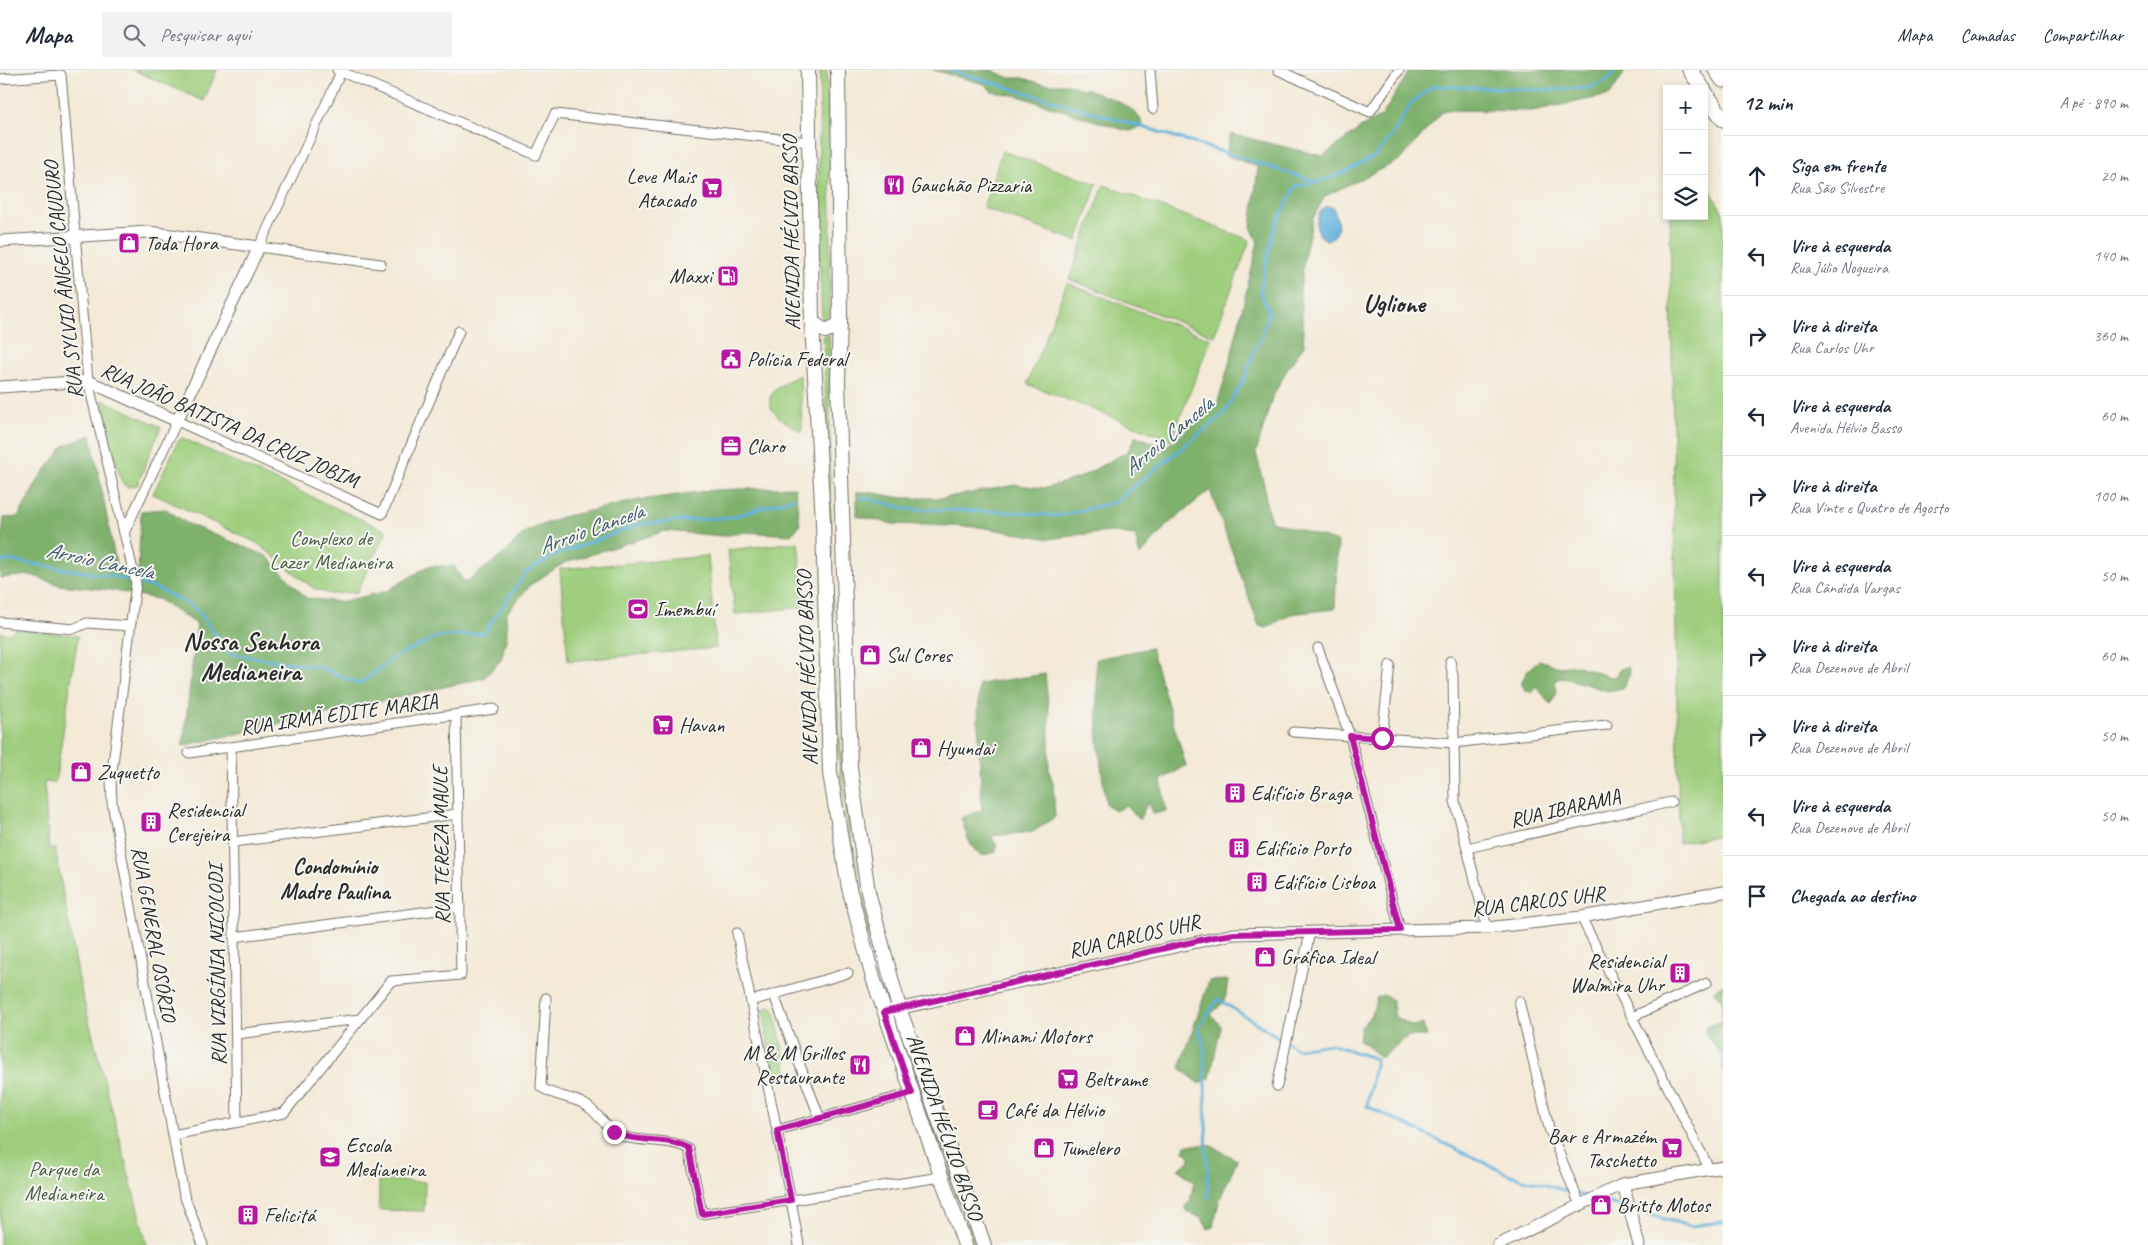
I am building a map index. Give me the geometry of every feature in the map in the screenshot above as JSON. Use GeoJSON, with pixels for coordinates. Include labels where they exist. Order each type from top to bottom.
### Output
{"type":"FeatureCollection","features":[{"type":"Feature","properties":{"kind":"highway"},"geometry":{"type":"LineString","coordinates":[[1690,70],[1700,85]]}},
{"type":"Feature","properties":{"kind":"highway"},"geometry":{"type":"LineString","coordinates":[[1716,70],[1723,80]]}},
{"type":"Feature","properties":{"kind":"highway"},"geometry":{"type":"LineString","coordinates":[[1708,97],[1723,118]]}},
{"type":"Feature","properties":{"kind":"main road","name":"AVENIDA HÉLVIO BASSO"},"geometry":{"type":"LineString","coordinates":[[838,70],[840,322],[838,380],[850,768],[868,892],[899,1008],[984,1245]]}},
{"type":"Feature","properties":{"kind":"main road","name":"AVENIDA HÉLVIO BASSO"},"geometry":{"type":"LineString","coordinates":[[808,71],[812,322],[823,522],[830,773],[849,888],[884,1012],[964,1245]]}},
{"type":"Feature","properties":{"kind":"main road"},"geometry":{"type":"LineString","coordinates":[[812,322],[825,330],[835,327],[840,322]]}},
{"type":"Feature","properties":{"kind":"street"},"geometry":{"type":"LineString","coordinates":[[1150,70],[1153,109]]}},
{"type":"Feature","properties":{"kind":"street"},"geometry":{"type":"LineString","coordinates":[[1278,70],[1370,112],[1399,70]]}},
{"type":"Feature","properties":{"kind":"street"},"geometry":{"type":"LineString","coordinates":[[124,533],[259,247],[339,71],[536,155],[555,114],[809,142]]}},
{"type":"Feature","properties":{"kind":"street","name":"RUA SYLVIO ÂNGELO CAUDURO"},"geometry":{"type":"LineString","coordinates":[[0,79],[61,75],[88,380],[136,584],[130,626]]}},
{"type":"Feature","properties":{"kind":"street"},"geometry":{"type":"LineString","coordinates":[[0,241],[149,232],[381,264]]}},
{"type":"Feature","properties":{"kind":"street","name":"RUA JOÃO BATISTA DA CRUZ JOBIM"},"geometry":{"type":"LineString","coordinates":[[0,387],[88,380],[382,514],[459,331]]}},
{"type":"Feature","properties":{"kind":"street"},"geometry":{"type":"LineString","coordinates":[[0,622],[73,629],[87,623],[130,626]]}},
{"type":"Feature","properties":{"kind":"street","name":"RUA GENERAL OSÓRIO"},"geometry":{"type":"LineString","coordinates":[[130,626],[111,779],[112,803],[184,1195],[203,1245]]}},
{"type":"Feature","properties":{"kind":"street"},"geometry":{"type":"LineString","coordinates":[[1318,648],[1350,736],[1400,930]]}},
{"type":"Feature","properties":{"kind":"street"},"geometry":{"type":"LineString","coordinates":[[1450,661],[1453,676],[1455,801],[1487,928]]}},
{"type":"Feature","properties":{"kind":"street"},"geometry":{"type":"LineString","coordinates":[[1382,738],[1390,665]]}},
{"type":"Feature","properties":{"kind":"street","name":"RUA IRMÃ EDITE MARIA"},"geometry":{"type":"LineString","coordinates":[[189,752],[494,710]]}},
{"type":"Feature","properties":{"kind":"street","name":"RUA TEREZA MAULE"},"geometry":{"type":"LineString","coordinates":[[360,1019],[391,980],[462,975],[456,715]]}},
{"type":"Feature","properties":{"kind":"street"},"geometry":{"type":"LineString","coordinates":[[1294,732],[1454,743],[1607,725]]}},
{"type":"Feature","properties":{"kind":"street","name":"RUA VIRGÍNIA NICOLODI"},"geometry":{"type":"LineString","coordinates":[[231,747],[238,1122]]}},
{"type":"Feature","properties":{"kind":"street","name":"RUA IBARAMA"},"geometry":{"type":"LineString","coordinates":[[1467,848],[1671,802]]}},
{"type":"Feature","properties":{"kind":"street"},"geometry":{"type":"LineString","coordinates":[[233,842],[458,814]]}},
{"type":"Feature","properties":{"kind":"street","name":"RUA CARLOS UHR"},"geometry":{"type":"LineString","coordinates":[[884,1012],[1234,934],[1487,928],[1581,917],[1723,892]]}},
{"type":"Feature","properties":{"kind":"street"},"geometry":{"type":"LineString","coordinates":[[234,936],[460,907]]}},
{"type":"Feature","properties":{"kind":"street"},"geometry":{"type":"LineString","coordinates":[[1581,917],[1710,1170]]}},
{"type":"Feature","properties":{"kind":"street"},"geometry":{"type":"LineString","coordinates":[[1278,1086],[1310,932]]}},
{"type":"Feature","properties":{"kind":"street"},"geometry":{"type":"LineString","coordinates":[[737,933],[791,1200],[798,1245]]}},
{"type":"Feature","properties":{"kind":"street"},"geometry":{"type":"LineString","coordinates":[[751,1001],[848,973]]}},
{"type":"Feature","properties":{"kind":"street"},"geometry":{"type":"LineString","coordinates":[[1632,1017],[1707,983]]}},
{"type":"Feature","properties":{"kind":"street"},"geometry":{"type":"LineString","coordinates":[[774,994],[820,1118]]}},
{"type":"Feature","properties":{"kind":"street"},"geometry":{"type":"LineString","coordinates":[[546,998],[541,1087],[548,1093],[585,1104],[614,1132],[625,1137],[678,1142],[689,1148],[702,1214],[941,1177]]}},
{"type":"Feature","properties":{"kind":"street"},"geometry":{"type":"LineString","coordinates":[[1519,1001],[1549,1128],[1580,1205]]}},
{"type":"Feature","properties":{"kind":"street"},"geometry":{"type":"LineString","coordinates":[[173,1135],[284,1113],[360,1019]]}},
{"type":"Feature","properties":{"kind":"street"},"geometry":{"type":"LineString","coordinates":[[236,1034],[360,1019]]}},
{"type":"Feature","properties":{"kind":"street"},"geometry":{"type":"LineString","coordinates":[[777,1130],[912,1093]]}},
{"type":"Feature","properties":{"kind":"street"},"geometry":{"type":"LineString","coordinates":[[1498,1245],[1623,1184],[1723,1167]]}},
{"type":"Feature","properties":{"kind":"street"},"geometry":{"type":"LineString","coordinates":[[1623,1184],[1639,1245]]}},
{"type":"Feature","properties":{"kind":"green space"},"geometry":{"type":"Polygon","coordinates":[[[133,70],[217,70],[204,101],[133,70]]]}},
{"type":"Feature","properties":{"kind":"green space"},"geometry":{"type":"Polygon","coordinates":[[[820,70],[827,70],[831,217],[829,324],[822,324],[818,216],[820,70]]]}},
{"type":"Feature","properties":{"kind":"green space"},"geometry":{"type":"Polygon","coordinates":[[[933,70],[991,70],[1010,78],[1023,78],[1043,84],[1069,84],[1081,89],[1088,89],[1120,102],[1134,112],[1143,125],[1131,131],[1124,130],[1018,96],[991,91],[985,84],[933,70]]]}},
{"type":"Feature","properties":{"kind":"green space"},"geometry":{"type":"Polygon","coordinates":[[[1410,70],[1626,70],[1610,95],[1532,111],[1444,110],[1400,160],[1325,196],[1313,218],[1305,253],[1300,290],[1304,345],[1288,368],[1272,398],[1256,453],[1271,521],[1338,542],[1335,609],[1290,614],[1267,628],[1259,626],[1210,490],[1167,525],[1140,556],[1135,535],[1112,532],[1050,539],[980,527],[893,524],[857,516],[857,492],[903,498],[943,498],[1016,485],[1046,488],[1081,477],[1128,451],[1136,436],[1164,447],[1174,441],[1218,402],[1230,361],[1258,242],[1251,227],[1258,167],[1225,155],[1231,134],[1323,156],[1362,127],[1382,116],[1410,70]]]}},
{"type":"Feature","properties":{"kind":"green space"},"geometry":{"type":"Polygon","coordinates":[[[1002,151],[1097,184],[1077,241],[983,208],[1002,151]]]}},
{"type":"Feature","properties":{"kind":"green space"},"geometry":{"type":"Polygon","coordinates":[[[1104,185],[1250,240],[1214,336],[1069,279],[1104,185]]]}},
{"type":"Feature","properties":{"kind":"green space"},"geometry":{"type":"Polygon","coordinates":[[[1708,186],[1723,213],[1723,835],[1679,843],[1670,220],[1708,220],[1708,186]]]}},
{"type":"Feature","properties":{"kind":"green space"},"geometry":{"type":"Polygon","coordinates":[[[1067,283],[1211,339],[1171,440],[1027,384],[1067,283]]]}},
{"type":"Feature","properties":{"kind":"green space"},"geometry":{"type":"Polygon","coordinates":[[[829,335],[832,588],[838,716],[853,844],[865,907],[881,969],[878,970],[859,893],[845,815],[837,736],[829,575],[823,336],[829,335]]]}},
{"type":"Feature","properties":{"kind":"green space"},"geometry":{"type":"Polygon","coordinates":[[[800,375],[802,432],[779,417],[770,403],[771,396],[776,389],[800,375]]]}},
{"type":"Feature","properties":{"kind":"green space"},"geometry":{"type":"Polygon","coordinates":[[[103,400],[161,427],[137,485],[127,487],[122,483],[100,405],[103,400]]]}},
{"type":"Feature","properties":{"kind":"green space"},"geometry":{"type":"Polygon","coordinates":[[[91,435],[118,574],[138,575],[141,511],[166,509],[186,523],[267,556],[306,598],[340,602],[387,591],[428,566],[454,566],[465,583],[505,553],[525,532],[562,517],[639,500],[714,490],[795,487],[800,525],[791,535],[746,532],[722,536],[665,531],[564,563],[530,585],[506,614],[507,636],[501,660],[484,678],[183,746],[197,624],[158,599],[110,590],[59,585],[31,575],[0,578],[0,550],[4,518],[18,517],[40,477],[64,446],[91,435]]]}},
{"type":"Feature","properties":{"kind":"green space","name":"Complexo de Lazer Medianeira"},"geometry":{"type":"Polygon","coordinates":[[[182,438],[387,531],[357,592],[330,594],[313,588],[257,543],[153,494],[178,441],[182,438]]]}},
{"type":"Feature","properties":{"kind":"green space"},"geometry":{"type":"Polygon","coordinates":[[[798,542],[805,607],[735,614],[728,550],[798,542]]]}},
{"type":"Feature","properties":{"kind":"green space","name":"Imembuí"},"geometry":{"type":"Polygon","coordinates":[[[708,556],[716,648],[568,661],[560,569],[708,556]]]}},
{"type":"Feature","properties":{"kind":"green space","name":"Parque da Medianeira"},"geometry":{"type":"Polygon","coordinates":[[[15,629],[78,636],[55,783],[44,782],[49,849],[55,849],[81,990],[147,1245],[0,1245],[0,631],[10,634],[15,629]]]}},
{"type":"Feature","properties":{"kind":"green space"},"geometry":{"type":"Polygon","coordinates":[[[1151,648],[1186,766],[1161,780],[1166,811],[1154,814],[1148,802],[1139,820],[1126,805],[1115,811],[1106,804],[1098,742],[1096,659],[1151,648]]]}},
{"type":"Feature","properties":{"kind":"green space"},"geometry":{"type":"Polygon","coordinates":[[[1539,660],[1560,667],[1575,665],[1610,677],[1617,676],[1620,669],[1628,667],[1630,674],[1623,688],[1608,691],[1561,677],[1555,682],[1557,692],[1551,705],[1537,687],[1532,693],[1525,690],[1521,683],[1528,670],[1539,660]]]}},
{"type":"Feature","properties":{"kind":"green space"},"geometry":{"type":"Polygon","coordinates":[[[1045,674],[1049,712],[1049,770],[1053,783],[1055,817],[1033,832],[991,836],[997,845],[996,852],[981,856],[970,843],[961,818],[982,810],[978,723],[979,684],[1045,674]]]}},
{"type":"Feature","properties":{"kind":"green space"},"geometry":{"type":"Polygon","coordinates":[[[1228,980],[1225,1001],[1211,1014],[1221,1026],[1210,1078],[1200,1084],[1180,1068],[1209,981],[1228,980]]]}},
{"type":"Feature","properties":{"kind":"green space"},"geometry":{"type":"Polygon","coordinates":[[[1723,984],[1723,1057],[1705,1033],[1706,1026],[1722,1022],[1722,999],[1713,991],[1723,984]]]}},
{"type":"Feature","properties":{"kind":"green space"},"geometry":{"type":"Polygon","coordinates":[[[1384,995],[1392,1000],[1395,1017],[1412,1026],[1423,1024],[1427,1036],[1408,1036],[1381,1058],[1359,1040],[1361,1027],[1372,1014],[1377,997],[1384,995]]]}},
{"type":"Feature","properties":{"kind":"green space"},"geometry":{"type":"Polygon","coordinates":[[[768,1007],[774,1008],[788,1075],[780,1079],[773,1077],[763,1010],[768,1007]]]}},
{"type":"Feature","properties":{"kind":"green space"},"geometry":{"type":"Polygon","coordinates":[[[896,1020],[976,1245],[974,1245],[894,1021],[896,1020]]]}},
{"type":"Feature","properties":{"kind":"green space"},"geometry":{"type":"Polygon","coordinates":[[[1186,1145],[1210,1145],[1237,1160],[1219,1201],[1214,1226],[1208,1229],[1201,1218],[1188,1212],[1185,1206],[1190,1201],[1194,1182],[1178,1169],[1189,1162],[1190,1156],[1184,1151],[1186,1145]]]}},
{"type":"Feature","properties":{"kind":"green space"},"geometry":{"type":"Polygon","coordinates":[[[379,1180],[425,1182],[424,1211],[379,1210],[379,1180]]]}},
{"type":"Feature","properties":{"kind":"water"},"geometry":{"type":"Polygon","coordinates":[[[1326,206],[1333,207],[1338,227],[1335,235],[1326,240],[1320,236],[1316,224],[1320,212],[1326,206]]]}},
{"type":"Feature","properties":{"kind":"waterway"},"geometry":{"type":"LineString","coordinates":[[949,70],[1153,130],[1317,182]]}},
{"type":"Feature","properties":{"kind":"waterway","name":"Arroio Cancela"},"geometry":{"type":"LineString","coordinates":[[861,497],[908,509],[1013,512],[1058,516],[1115,502],[1223,415],[1246,376],[1253,353],[1262,336],[1269,311],[1260,292],[1269,250],[1276,224],[1296,186],[1318,182],[1345,172],[1375,156],[1391,137],[1412,102],[1433,86],[1546,90],[1589,88],[1609,79],[1615,70]]}},
{"type":"Feature","properties":{"kind":"waterway","name":"Arroio Cancela"},"geometry":{"type":"LineString","coordinates":[[0,563],[8,560],[116,577],[156,588],[197,609],[230,654],[319,667],[360,684],[394,657],[437,637],[484,633],[526,572],[558,554],[640,524],[732,517],[794,498]]}},
{"type":"Feature","properties":{"kind":"waterway"},"geometry":{"type":"LineString","coordinates":[[1208,1198],[1204,1049],[1199,1027],[1218,999],[1297,1049],[1330,1044],[1376,1059],[1367,1106],[1510,1175],[1588,1197]]}},
{"type":"Feature","properties":{"kind":"waterway"},"geometry":{"type":"LineString","coordinates":[[1599,1200],[1626,1208]]}},
{"type":"Feature","properties":{"kind":"waterway"},"geometry":{"type":"LineString","coordinates":[[1632,1210],[1690,1226],[1723,1222]]}},
{"type":"Feature","properties":{"kind":"place","name":"Gauchão Pizzaria"},"geometry":{"type":"Point","coordinates":[894,185]}},
{"type":"Feature","properties":{"kind":"place","name":"Leve Mais Atacado"},"geometry":{"type":"Point","coordinates":[712,188]}},
{"type":"Feature","properties":{"kind":"place","name":"Toda Hora"},"geometry":{"type":"Point","coordinates":[129,243]}},
{"type":"Feature","properties":{"kind":"place","name":"Maxxi"},"geometry":{"type":"Point","coordinates":[728,276]}},
{"type":"Feature","properties":{"kind":"place","name":"Polícia Federal"},"geometry":{"type":"Point","coordinates":[731,359]}},
{"type":"Feature","properties":{"kind":"place","name":"Claro"},"geometry":{"type":"Point","coordinates":[731,446]}},
{"type":"Feature","properties":{"kind":"place","name":"Imembuí"},"geometry":{"type":"Point","coordinates":[638,609]}},
{"type":"Feature","properties":{"kind":"place","name":"Sul Cores"},"geometry":{"type":"Point","coordinates":[870,655]}},
{"type":"Feature","properties":{"kind":"place","name":"Havan"},"geometry":{"type":"Point","coordinates":[663,725]}},
{"type":"Feature","properties":{"kind":"place","name":"Hyundai"},"geometry":{"type":"Point","coordinates":[921,748]}},
{"type":"Feature","properties":{"kind":"place","name":"Zuquetto"},"geometry":{"type":"Point","coordinates":[81,772]}},
{"type":"Feature","properties":{"kind":"place","name":"Edifício Braga"},"geometry":{"type":"Point","coordinates":[1235,793]}},
{"type":"Feature","properties":{"kind":"place","name":"Residencial Cerejeira"},"geometry":{"type":"Point","coordinates":[151,822]}},
{"type":"Feature","properties":{"kind":"place","name":"Edifício Porto"},"geometry":{"type":"Point","coordinates":[1239,848]}},
{"type":"Feature","properties":{"kind":"place","name":"Edifício Lisboa"},"geometry":{"type":"Point","coordinates":[1257,882]}},
{"type":"Feature","properties":{"kind":"place","name":"Gráfica Ideal"},"geometry":{"type":"Point","coordinates":[1265,957]}},
{"type":"Feature","properties":{"kind":"place","name":"Residencial Walmira Uhr"},"geometry":{"type":"Point","coordinates":[1680,973]}},
{"type":"Feature","properties":{"kind":"place","name":"Minami Motors"},"geometry":{"type":"Point","coordinates":[965,1036]}},
{"type":"Feature","properties":{"kind":"place","name":"M & M Grillos Restaurante"},"geometry":{"type":"Point","coordinates":[860,1065]}},
{"type":"Feature","properties":{"kind":"place","name":"Beltrame"},"geometry":{"type":"Point","coordinates":[1068,1079]}},
{"type":"Feature","properties":{"kind":"place","name":"Café da Hélvio"},"geometry":{"type":"Point","coordinates":[988,1110]}},
{"type":"Feature","properties":{"kind":"place","name":"Tumelero"},"geometry":{"type":"Point","coordinates":[1044,1148]}},
{"type":"Feature","properties":{"kind":"place","name":"Bar e Armazém Taschetto"},"geometry":{"type":"Point","coordinates":[1672,1148]}},
{"type":"Feature","properties":{"kind":"place","name":"Escola Medianeira"},"geometry":{"type":"Point","coordinates":[330,1157]}},
{"type":"Feature","properties":{"kind":"place","name":"Britto Motos"},"geometry":{"type":"Point","coordinates":[1601,1205]}},
{"type":"Feature","properties":{"kind":"place","name":"Felicitá"},"geometry":{"type":"Point","coordinates":[248,1215]}},
{"type":"Feature","properties":{"kind":"district","name":"Uglione"},"geometry":{"type":"Point","coordinates":[1394,303]}},
{"type":"Feature","properties":{"kind":"district","name":"Nossa Senhora Medianeira"},"geometry":{"type":"Point","coordinates":[251,656]}},
{"type":"Feature","properties":{"kind":"district","name":"Condomínio Madre Paulina"},"geometry":{"type":"Point","coordinates":[335,880]}},
{"type":"Feature","properties":{"kind":"route"},"geometry":{"type":"LineString","coordinates":[[614,1132],[625,1137],[678,1142],[689,1148],[702,1214],[791,1200],[777,1130],[912,1093],[884,1012],[1214,937],[1234,934],[1400,930],[1350,736],[1382,738]]}}]}
